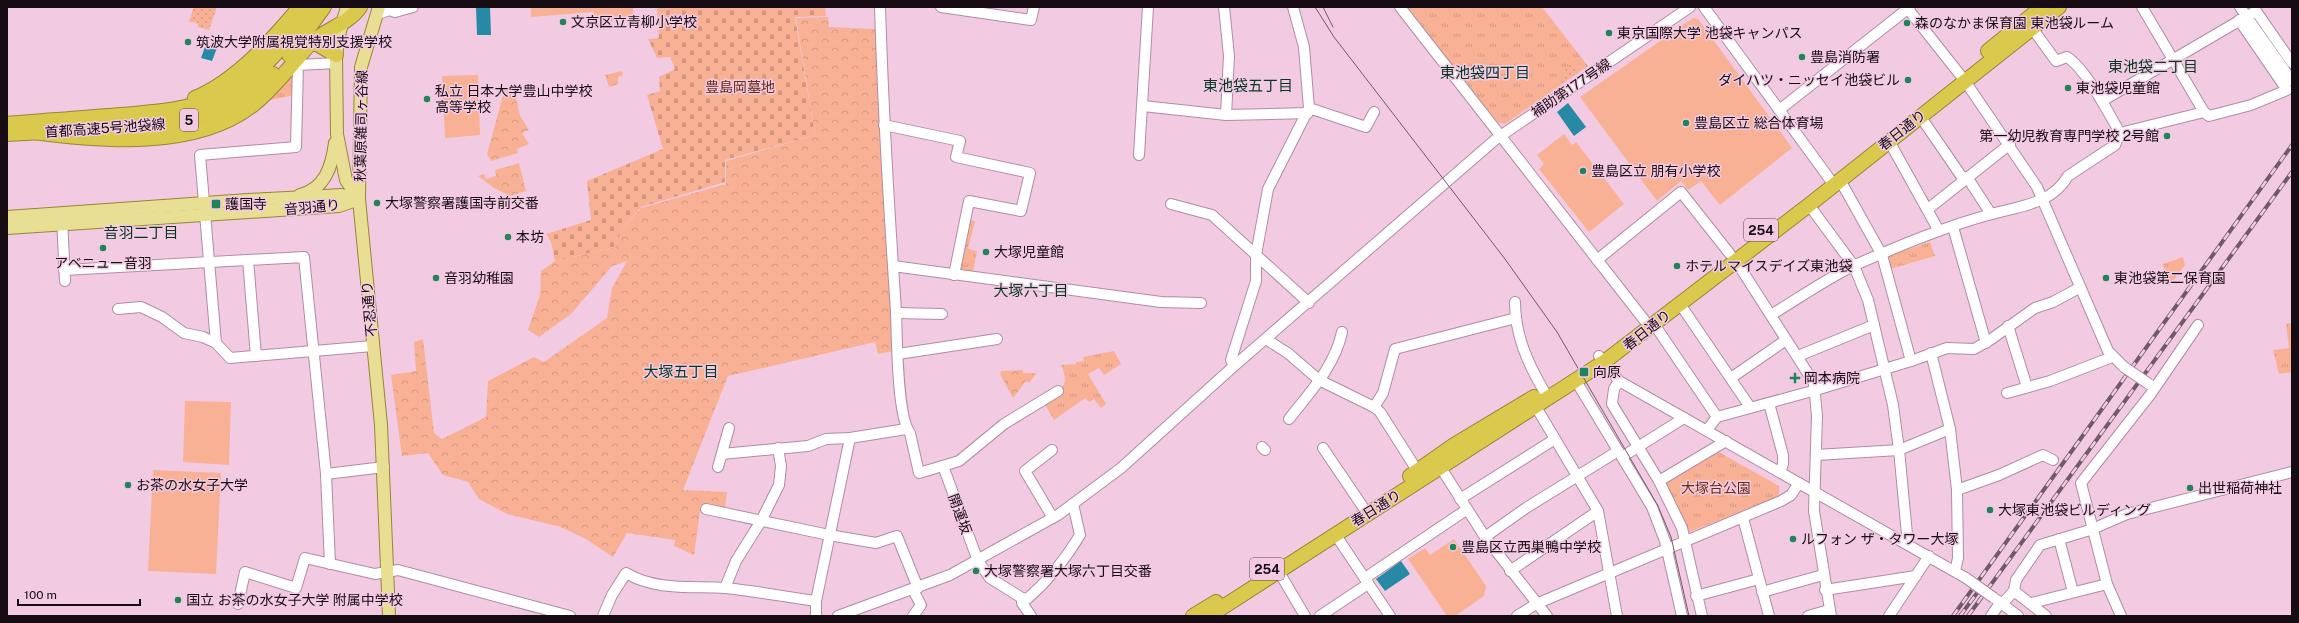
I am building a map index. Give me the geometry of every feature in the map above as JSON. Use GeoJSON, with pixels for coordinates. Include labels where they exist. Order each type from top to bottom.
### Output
{"type":"FeatureCollection","features":[{"type":"Feature","properties":{"kind":"highway"},"geometry":{"type":"LineString","coordinates":[[274,38],[292,7]]}},
{"type":"Feature","properties":{"kind":"highway"},"geometry":{"type":"LineString","coordinates":[[89,118],[186,102],[198,97],[221,83],[274,38],[300,7]]}},
{"type":"Feature","properties":{"kind":"highway","name":"首都高速5号池袋線"},"geometry":{"type":"LineString","coordinates":[[7,124],[175,110],[201,104],[244,83],[266,64],[289,38],[311,7]]}},
{"type":"Feature","properties":{"kind":"highway","name":"首都高速5号池袋線"},"geometry":{"type":"LineString","coordinates":[[7,134],[163,124],[190,120],[215,113],[240,100],[271,76],[289,56],[324,7]]}},
{"type":"Feature","properties":{"kind":"highway"},"geometry":{"type":"LineString","coordinates":[[34,132],[86,139],[112,139],[180,135],[217,125],[252,106],[277,83],[310,44],[342,23],[360,7]]}},
{"type":"Feature","properties":{"kind":"highway","name":"春日通り"},"geometry":{"type":"LineString","coordinates":[[1203,614],[1363,507],[1419,475],[1441,468],[1576,381],[1601,359],[1733,257],[1889,141],[1920,116],[2042,7]]}},
{"type":"Feature","properties":{"kind":"highway","name":"春日通り"},"geometry":{"type":"LineString","coordinates":[[1649,322],[1680,304],[1733,257],[1810,205],[1834,181],[1962,77],[2032,28],[2059,7]]}},
{"type":"Feature","properties":{"kind":"highway"},"geometry":{"type":"LineString","coordinates":[[310,44],[317,44],[336,59]]}},
{"type":"Feature","properties":{"kind":"highway","name":"春日通り"},"geometry":{"type":"LineString","coordinates":[[1203,614],[1279,572],[1419,475],[1459,442],[1601,359]]}},
{"type":"Feature","properties":{"kind":"main road","name":"不忍通り"},"geometry":{"type":"LineString","coordinates":[[347,7],[342,23],[336,59],[337,134],[346,180],[359,199],[384,467],[389,616]]}},
{"type":"Feature","properties":{"kind":"main road","name":"秋葉原雑司ヶ谷線"},"geometry":{"type":"LineString","coordinates":[[359,199],[361,67],[378,11]]}},
{"type":"Feature","properties":{"kind":"main road"},"geometry":{"type":"LineString","coordinates":[[281,198],[302,194],[319,185],[331,166],[337,134]]}},
{"type":"Feature","properties":{"kind":"main road","name":"音羽通り"},"geometry":{"type":"LineString","coordinates":[[206,209],[281,198],[342,195],[359,199]]}},
{"type":"Feature","properties":{"kind":"main road","name":"音羽通り"},"geometry":{"type":"LineString","coordinates":[[7,228],[62,219],[206,209],[339,206],[359,199]]}},
{"type":"Feature","properties":{"kind":"main road","name":"音羽通り"},"geometry":{"type":"LineString","coordinates":[[7,217],[62,219]]}},
{"type":"Feature","properties":{"kind":"street"},"geometry":{"type":"LineString","coordinates":[[378,11],[388,10],[396,12],[413,7]]}},
{"type":"Feature","properties":{"kind":"street"},"geometry":{"type":"LineString","coordinates":[[880,7],[884,125],[898,354],[906,428],[910,433],[919,473],[959,460],[1010,420],[1058,390]]}},
{"type":"Feature","properties":{"kind":"street"},"geometry":{"type":"LineString","coordinates":[[941,7],[1031,20],[1034,7]]}},
{"type":"Feature","properties":{"kind":"street"},"geometry":{"type":"LineString","coordinates":[[1139,155],[1148,7]]}},
{"type":"Feature","properties":{"kind":"street"},"geometry":{"type":"LineString","coordinates":[[1224,7],[1229,56],[1226,115]]}},
{"type":"Feature","properties":{"kind":"street"},"geometry":{"type":"LineString","coordinates":[[1234,366],[1231,360],[1256,281],[1256,255],[1268,189],[1308,111],[1304,47],[1294,7]]}},
{"type":"Feature","properties":{"kind":"street"},"geometry":{"type":"LineString","coordinates":[[1400,7],[1596,260],[1649,322],[1717,417]]}},
{"type":"Feature","properties":{"kind":"street","name":"補助第177号線"},"geometry":{"type":"LineString","coordinates":[[838,616],[915,589],[978,561],[1054,518],[1121,468],[1234,366],[1309,303],[1454,174],[1500,137],[1690,7]]}},
{"type":"Feature","properties":{"kind":"street"},"geometry":{"type":"LineString","coordinates":[[1704,7],[1779,110],[1834,181],[1882,255],[1911,361]]}},
{"type":"Feature","properties":{"kind":"street"},"geometry":{"type":"LineString","coordinates":[[1779,110],[1910,7],[2010,144],[2037,187],[2080,288],[2114,358],[2124,367],[2152,386]]}},
{"type":"Feature","properties":{"kind":"street"},"geometry":{"type":"LineString","coordinates":[[2142,7],[2204,112],[2209,116],[2235,109],[2287,90],[2251,14]]}},
{"type":"Feature","properties":{"kind":"street"},"geometry":{"type":"LineString","coordinates":[[2240,7],[2251,14],[2287,65],[2292,81]]}},
{"type":"Feature","properties":{"kind":"street"},"geometry":{"type":"LineString","coordinates":[[2102,101],[2251,14]]}},
{"type":"Feature","properties":{"kind":"street"},"geometry":{"type":"LineString","coordinates":[[2032,28],[2056,61],[2067,57],[2074,61],[2102,101],[2120,133]]}},
{"type":"Feature","properties":{"kind":"street"},"geometry":{"type":"LineString","coordinates":[[216,343],[206,209],[200,155],[296,147],[298,65],[336,59]]}},
{"type":"Feature","properties":{"kind":"street"},"geometry":{"type":"LineString","coordinates":[[1143,106],[1226,115],[1308,111],[1366,127],[1374,112]]}},
{"type":"Feature","properties":{"kind":"street"},"geometry":{"type":"LineString","coordinates":[[2120,133],[2204,112]]}},
{"type":"Feature","properties":{"kind":"street"},"geometry":{"type":"LineString","coordinates":[[1920,116],[1991,214]]}},
{"type":"Feature","properties":{"kind":"street"},"geometry":{"type":"LineString","coordinates":[[884,125],[960,141],[956,157],[1030,173],[1021,212],[969,201],[954,275]]}},
{"type":"Feature","properties":{"kind":"street"},"geometry":{"type":"LineString","coordinates":[[1771,315],[1854,266],[1939,231],[1991,214],[2043,200],[2064,184],[2068,176],[2115,145],[2120,133]]}},
{"type":"Feature","properties":{"kind":"street"},"geometry":{"type":"LineString","coordinates":[[1889,141],[1939,231]]}},
{"type":"Feature","properties":{"kind":"street"},"geometry":{"type":"LineString","coordinates":[[1928,210],[1965,178],[2010,144]]}},
{"type":"Feature","properties":{"kind":"street"},"geometry":{"type":"LineString","coordinates":[[1596,260],[1681,192],[1733,257],[1814,382],[1816,390],[1816,455],[1813,491],[1825,590],[1830,613],[1808,616]]}},
{"type":"Feature","properties":{"kind":"street"},"geometry":{"type":"LineString","coordinates":[[1171,204],[1212,215],[1309,303]]}},
{"type":"Feature","properties":{"kind":"street"},"geometry":{"type":"LineString","coordinates":[[1810,205],[1854,266],[1868,300],[1886,369],[1899,450],[1908,545]]}},
{"type":"Feature","properties":{"kind":"street"},"geometry":{"type":"LineString","coordinates":[[62,219],[65,281]]}},
{"type":"Feature","properties":{"kind":"street"},"geometry":{"type":"LineString","coordinates":[[1953,227],[1986,343]]}},
{"type":"Feature","properties":{"kind":"street"},"geometry":{"type":"LineString","coordinates":[[64,270],[304,257],[326,474],[330,564]]}},
{"type":"Feature","properties":{"kind":"street"},"geometry":{"type":"LineString","coordinates":[[248,260],[256,356]]}},
{"type":"Feature","properties":{"kind":"street"},"geometry":{"type":"LineString","coordinates":[[893,266],[1157,301],[1201,303]]}},
{"type":"Feature","properties":{"kind":"street"},"geometry":{"type":"LineString","coordinates":[[1707,430],[1717,417],[1886,369],[1947,348],[1974,349],[1986,343],[2035,308],[2053,302],[2080,288]]}},
{"type":"Feature","properties":{"kind":"street"},"geometry":{"type":"LineString","coordinates":[[1515,302],[1516,318],[1524,354],[1544,391]]}},
{"type":"Feature","properties":{"kind":"street"},"geometry":{"type":"LineString","coordinates":[[1680,304],[1750,407]]}},
{"type":"Feature","properties":{"kind":"street"},"geometry":{"type":"LineString","coordinates":[[118,309],[141,307],[162,318],[184,333],[203,337],[216,343],[230,358],[373,346]]}},
{"type":"Feature","properties":{"kind":"street"},"geometry":{"type":"LineString","coordinates":[[896,313],[942,314]]}},
{"type":"Feature","properties":{"kind":"street"},"geometry":{"type":"LineString","coordinates":[[1374,407],[1383,393],[1395,349],[1516,318]]}},
{"type":"Feature","properties":{"kind":"street"},"geometry":{"type":"LineString","coordinates":[[1798,356],[1874,325]]}},
{"type":"Feature","properties":{"kind":"street"},"geometry":{"type":"LineString","coordinates":[[2121,616],[2107,584],[2081,483],[2198,325]]}},
{"type":"Feature","properties":{"kind":"street"},"geometry":{"type":"LineString","coordinates":[[2008,326],[2028,387]]}},
{"type":"Feature","properties":{"kind":"street"},"geometry":{"type":"LineString","coordinates":[[1289,419],[1319,380],[1338,348],[1342,332]]}},
{"type":"Feature","properties":{"kind":"street"},"geometry":{"type":"LineString","coordinates":[[898,354],[997,339]]}},
{"type":"Feature","properties":{"kind":"street"},"geometry":{"type":"LineString","coordinates":[[1266,339],[1289,354],[1319,380],[1374,407],[1380,412],[1419,475]]}},
{"type":"Feature","properties":{"kind":"street"},"geometry":{"type":"LineString","coordinates":[[1731,378],[1786,340]]}},
{"type":"Feature","properties":{"kind":"street"},"geometry":{"type":"LineString","coordinates":[[1931,353],[1950,429],[1957,490],[1958,558],[1955,571]]}},
{"type":"Feature","properties":{"kind":"street"},"geometry":{"type":"LineString","coordinates":[[2007,393],[2050,381],[2114,358]]}},
{"type":"Feature","properties":{"kind":"street"},"geometry":{"type":"LineString","coordinates":[[1601,359],[1619,381],[1955,571],[2018,616]]}},
{"type":"Feature","properties":{"kind":"street"},"geometry":{"type":"LineString","coordinates":[[1576,381],[1652,507],[1661,526],[1682,616]]}},
{"type":"Feature","properties":{"kind":"street"},"geometry":{"type":"LineString","coordinates":[[1619,381],[1614,389],[1612,404],[1659,481],[1682,528],[1696,596],[1702,616]]}},
{"type":"Feature","properties":{"kind":"street"},"geometry":{"type":"LineString","coordinates":[[1769,403],[1783,455],[1783,464],[1780,472]]}},
{"type":"Feature","properties":{"kind":"street"},"geometry":{"type":"LineString","coordinates":[[1536,407],[1598,511],[1617,616]]}},
{"type":"Feature","properties":{"kind":"street"},"geometry":{"type":"LineString","coordinates":[[1485,537],[1577,475],[1638,446],[1684,418]]}},
{"type":"Feature","properties":{"kind":"street"},"geometry":{"type":"LineString","coordinates":[[718,467],[729,428]]}},
{"type":"Feature","properties":{"kind":"street"},"geometry":{"type":"LineString","coordinates":[[722,454],[808,446],[826,439],[850,438],[906,428]]}},
{"type":"Feature","properties":{"kind":"street"},"geometry":{"type":"LineString","coordinates":[[1816,455],[1899,450],[1950,429]]}},
{"type":"Feature","properties":{"kind":"street"},"geometry":{"type":"LineString","coordinates":[[816,616],[816,601],[850,438]]}},
{"type":"Feature","properties":{"kind":"street"},"geometry":{"type":"LineString","coordinates":[[1460,499],[1556,439]]}},
{"type":"Feature","properties":{"kind":"street"},"geometry":{"type":"LineString","coordinates":[[1659,481],[1726,441]]}},
{"type":"Feature","properties":{"kind":"street"},"geometry":{"type":"LineString","coordinates":[[725,588],[736,561],[779,485],[780,466],[778,448]]}},
{"type":"Feature","properties":{"kind":"street"},"geometry":{"type":"LineString","coordinates":[[1323,448],[1363,507]]}},
{"type":"Feature","properties":{"kind":"street"},"geometry":{"type":"LineString","coordinates":[[1052,450],[1025,471],[1054,518]]}},
{"type":"Feature","properties":{"kind":"street"},"geometry":{"type":"LineString","coordinates":[[1957,490],[1999,475],[2043,455],[2053,460]]}},
{"type":"Feature","properties":{"kind":"street","name":"開運坂"},"geometry":{"type":"LineString","coordinates":[[943,466],[978,561],[990,578],[1022,598]]}},
{"type":"Feature","properties":{"kind":"street"},"geometry":{"type":"LineString","coordinates":[[326,474],[384,467]]}},
{"type":"Feature","properties":{"kind":"street"},"geometry":{"type":"LineString","coordinates":[[1441,468],[1466,510],[1485,537],[1546,616]]}},
{"type":"Feature","properties":{"kind":"street"},"geometry":{"type":"LineString","coordinates":[[1991,616],[1999,602],[2014,591],[2016,580],[2040,545],[2112,522],[2127,514],[2292,472]]}},
{"type":"Feature","properties":{"kind":"street"},"geometry":{"type":"LineString","coordinates":[[1517,616],[1536,604],[1788,498],[1799,483]]}},
{"type":"Feature","properties":{"kind":"street"},"geometry":{"type":"LineString","coordinates":[[1022,598],[1028,599],[1050,578],[1065,560],[1080,535],[1073,504]]}},
{"type":"Feature","properties":{"kind":"street"},"geometry":{"type":"LineString","coordinates":[[706,508],[760,521],[876,543],[897,536],[921,605],[913,616]]}},
{"type":"Feature","properties":{"kind":"street"},"geometry":{"type":"LineString","coordinates":[[1320,616],[1466,510]]}},
{"type":"Feature","properties":{"kind":"street"},"geometry":{"type":"LineString","coordinates":[[1510,570],[1598,511]]}},
{"type":"Feature","properties":{"kind":"street"},"geometry":{"type":"LineString","coordinates":[[1743,518],[1769,616]]}},
{"type":"Feature","properties":{"kind":"street"},"geometry":{"type":"LineString","coordinates":[[1335,534],[1390,616]]}},
{"type":"Feature","properties":{"kind":"street"},"geometry":{"type":"LineString","coordinates":[[2059,539],[2073,592]]}},
{"type":"Feature","properties":{"kind":"street"},"geometry":{"type":"LineString","coordinates":[[1889,616],[1928,556]]}},
{"type":"Feature","properties":{"kind":"street"},"geometry":{"type":"LineString","coordinates":[[238,604],[245,572],[296,588],[305,558],[375,574],[398,570],[570,616]]}},
{"type":"Feature","properties":{"kind":"street"},"geometry":{"type":"LineString","coordinates":[[1279,572],[1306,616]]}},
{"type":"Feature","properties":{"kind":"street"},"geometry":{"type":"LineString","coordinates":[[603,616],[612,595],[626,573],[644,580],[680,588],[725,588],[816,601]]}},
{"type":"Feature","properties":{"kind":"street"},"geometry":{"type":"LineString","coordinates":[[1762,592],[1823,575]]}},
{"type":"Feature","properties":{"kind":"street"},"geometry":{"type":"LineString","coordinates":[[1825,590],[1916,576]]}},
{"type":"Feature","properties":{"kind":"street"},"geometry":{"type":"LineString","coordinates":[[1696,596],[1759,579]]}},
{"type":"Feature","properties":{"kind":"street"},"geometry":{"type":"LineString","coordinates":[[2032,603],[2107,584]]}},
{"type":"Feature","properties":{"kind":"street"},"geometry":{"type":"LineString","coordinates":[[2014,591],[2032,603],[2046,616]]}},
{"type":"Feature","properties":{"kind":"street"},"geometry":{"type":"LineString","coordinates":[[1022,598],[1030,616]]}},
{"type":"Feature","properties":{"kind":"green space"},"geometry":{"type":"Polygon","coordinates":[[[194,7],[217,7],[209,30],[198,27],[198,24],[189,21],[194,7]]]}},
{"type":"Feature","properties":{"kind":"green space"},"geometry":{"type":"Polygon","coordinates":[[[531,7],[633,7],[634,19],[595,22],[594,12],[531,17],[531,7]]]}},
{"type":"Feature","properties":{"kind":"green space","name":"豊島岡墓地"},"geometry":{"type":"Polygon","coordinates":[[[657,7],[825,7],[826,16],[795,17],[815,135],[725,160],[725,182],[641,207],[622,229],[615,247],[555,261],[551,242],[546,234],[591,220],[587,181],[663,149],[647,95],[660,91],[659,77],[675,69],[670,57],[657,58],[648,39],[659,38],[657,7]]]}},
{"type":"Feature","properties":{"kind":"green space"},"geometry":{"type":"Polygon","coordinates":[[[1408,7],[1542,7],[1588,66],[1505,124],[1495,122],[1408,7]]]}},
{"type":"Feature","properties":{"kind":"green space"},"geometry":{"type":"Polygon","coordinates":[[[828,17],[829,27],[877,29],[893,351],[878,354],[875,342],[728,376],[683,490],[727,492],[725,508],[701,505],[694,555],[674,546],[675,540],[627,533],[613,557],[586,539],[561,527],[507,514],[479,499],[468,482],[443,475],[428,453],[402,456],[391,375],[416,371],[414,342],[423,339],[434,433],[442,439],[486,417],[488,381],[534,357],[544,362],[607,318],[612,288],[627,261],[612,266],[571,314],[539,337],[528,330],[540,295],[541,271],[555,261],[615,247],[622,229],[641,208],[726,184],[726,161],[815,135],[796,18],[828,17]]]}},
{"type":"Feature","properties":{"kind":"green space","name":"豊島区立 総合体育場"},"geometry":{"type":"Polygon","coordinates":[[[1693,18],[1698,19],[1792,148],[1720,205],[1701,181],[1688,190],[1681,181],[1657,201],[1580,97],[1693,18]]]}},
{"type":"Feature","properties":{"kind":"green space"},"geometry":{"type":"Polygon","coordinates":[[[1572,63],[1578,72],[1561,84],[1563,70],[1572,63]]]}},
{"type":"Feature","properties":{"kind":"green space"},"geometry":{"type":"Polygon","coordinates":[[[622,71],[623,75],[618,77],[618,84],[609,87],[605,75],[622,71]]]}},
{"type":"Feature","properties":{"kind":"green space"},"geometry":{"type":"Polygon","coordinates":[[[295,73],[294,95],[266,101],[295,73]]]}},
{"type":"Feature","properties":{"kind":"green space"},"geometry":{"type":"Polygon","coordinates":[[[478,75],[480,135],[445,138],[442,76],[478,75]]]}},
{"type":"Feature","properties":{"kind":"green space"},"geometry":{"type":"Polygon","coordinates":[[[509,87],[515,92],[520,116],[529,130],[522,133],[529,144],[517,149],[518,153],[491,161],[487,154],[505,88],[509,87]]]}},
{"type":"Feature","properties":{"kind":"green space"},"geometry":{"type":"Polygon","coordinates":[[[1564,134],[1572,145],[1576,142],[1624,204],[1589,232],[1539,169],[1544,164],[1537,155],[1564,134]]]}},
{"type":"Feature","properties":{"kind":"green space"},"geometry":{"type":"Polygon","coordinates":[[[519,163],[526,191],[510,196],[494,188],[478,176],[484,174],[486,179],[496,176],[495,170],[519,163]]]}},
{"type":"Feature","properties":{"kind":"green space"},"geometry":{"type":"Polygon","coordinates":[[[966,219],[975,221],[968,249],[977,251],[972,277],[955,275],[966,219]]]}},
{"type":"Feature","properties":{"kind":"green space"},"geometry":{"type":"Polygon","coordinates":[[[1930,242],[1935,256],[1890,269],[1886,257],[1930,242]]]}},
{"type":"Feature","properties":{"kind":"green space"},"geometry":{"type":"Polygon","coordinates":[[[2183,257],[2185,265],[2169,286],[2163,264],[2183,257]]]}},
{"type":"Feature","properties":{"kind":"green space"},"geometry":{"type":"Polygon","coordinates":[[[2292,323],[2292,372],[2279,374],[2273,350],[2289,348],[2286,324],[2292,323]]]}},
{"type":"Feature","properties":{"kind":"green space"},"geometry":{"type":"Polygon","coordinates":[[[1114,351],[1121,364],[1104,375],[1099,368],[1088,374],[1106,404],[1101,408],[1094,399],[1089,402],[1085,398],[1054,420],[1044,403],[1059,392],[1064,384],[1064,372],[1061,365],[1076,364],[1076,362],[1084,361],[1083,357],[1114,351]]]}},
{"type":"Feature","properties":{"kind":"green space"},"geometry":{"type":"Polygon","coordinates":[[[1023,370],[1023,373],[1037,373],[1029,383],[1026,381],[1013,398],[1000,374],[1001,371],[1023,370]]]}},
{"type":"Feature","properties":{"kind":"green space"},"geometry":{"type":"Polygon","coordinates":[[[185,401],[231,402],[229,465],[183,462],[185,401]]]}},
{"type":"Feature","properties":{"kind":"green space","name":"大塚台公園"},"geometry":{"type":"Polygon","coordinates":[[[1717,451],[1779,486],[1779,497],[1689,532],[1682,514],[1666,486],[1668,480],[1717,451]]]}},
{"type":"Feature","properties":{"kind":"green space"},"geometry":{"type":"Polygon","coordinates":[[[153,470],[221,473],[216,574],[148,571],[153,470]]]}},
{"type":"Feature","properties":{"kind":"green space"},"geometry":{"type":"Polygon","coordinates":[[[1454,539],[1486,586],[1484,596],[1455,616],[1447,616],[1408,559],[1425,548],[1430,555],[1454,539]]]}},
{"type":"Feature","properties":{"kind":"water"},"geometry":{"type":"Polygon","coordinates":[[[476,7],[490,7],[491,35],[477,35],[476,7]]]}},
{"type":"Feature","properties":{"kind":"water"},"geometry":{"type":"Polygon","coordinates":[[[206,44],[217,48],[212,61],[201,58],[206,44]]]}},
{"type":"Feature","properties":{"kind":"water"},"geometry":{"type":"Polygon","coordinates":[[[1568,103],[1586,127],[1574,136],[1557,112],[1568,103]]]}},
{"type":"Feature","properties":{"kind":"water"},"geometry":{"type":"Polygon","coordinates":[[[1401,561],[1410,574],[1385,591],[1376,579],[1401,561]]]}},
{"type":"Feature","properties":{"kind":"tram line"},"geometry":{"type":"LineString","coordinates":[[1315,7],[1334,37],[1505,259],[1557,332],[1658,506],[1671,537],[1689,616]]}},
{"type":"Feature","properties":{"kind":"tram line"},"geometry":{"type":"LineString","coordinates":[[1323,7],[1333,27]]}},
{"type":"Feature","properties":{"kind":"railway"},"geometry":{"type":"LineString","coordinates":[[1953,616],[2292,145]]}},
{"type":"Feature","properties":{"kind":"railway"},"geometry":{"type":"LineString","coordinates":[[1968,616],[2292,172]]}},
{"type":"Feature","properties":{"kind":"railway"},"geometry":{"type":"LineString","coordinates":[[1960,616],[1980,589]]}},
{"type":"Feature","properties":{"kind":"place","name":"文京区立青柳小学校"},"geometry":{"type":"Point","coordinates":[563,22]}},
{"type":"Feature","properties":{"kind":"place","name":"森のなかま保育園 東池袋ルーム"},"geometry":{"type":"Point","coordinates":[1907,23]}},
{"type":"Feature","properties":{"kind":"place","name":"東京国際大学 池袋キャンパス"},"geometry":{"type":"Point","coordinates":[1609,33]}},
{"type":"Feature","properties":{"kind":"place","name":"筑波大学附属視覚特別支援学校"},"geometry":{"type":"Point","coordinates":[188,42]}},
{"type":"Feature","properties":{"kind":"place","name":"豊島消防署"},"geometry":{"type":"Point","coordinates":[1802,57]}},
{"type":"Feature","properties":{"kind":"place","name":"ダイハツ・ニッセイ池袋ビル"},"geometry":{"type":"Point","coordinates":[1908,80]}},
{"type":"Feature","properties":{"kind":"place","name":"東池袋児童館"},"geometry":{"type":"Point","coordinates":[2068,88]}},
{"type":"Feature","properties":{"kind":"place","name":"私立 日本大学豊山中学校 高等学校"},"geometry":{"type":"Point","coordinates":[427,99]}},
{"type":"Feature","properties":{"kind":"place","name":"豊島区立 総合体育場"},"geometry":{"type":"Point","coordinates":[1686,123]}},
{"type":"Feature","properties":{"kind":"place","name":"第一幼児教育専門学校 2号館"},"geometry":{"type":"Point","coordinates":[2167,136]}},
{"type":"Feature","properties":{"kind":"place","name":"豊島区立 朋有小学校"},"geometry":{"type":"Point","coordinates":[1583,171]}},
{"type":"Feature","properties":{"kind":"place","name":"大塚警察署護国寺前交番"},"geometry":{"type":"Point","coordinates":[377,203]}},
{"type":"Feature","properties":{"kind":"place","name":"護国寺"},"geometry":{"type":"Point","coordinates":[216,204]}},
{"type":"Feature","properties":{"kind":"place","name":"本坊"},"geometry":{"type":"Point","coordinates":[508,237]}},
{"type":"Feature","properties":{"kind":"place","name":"アベニュー音羽"},"geometry":{"type":"Point","coordinates":[103,248]}},
{"type":"Feature","properties":{"kind":"place","name":"大塚児童館"},"geometry":{"type":"Point","coordinates":[986,252]}},
{"type":"Feature","properties":{"kind":"place","name":"ホテルマイスデイズ東池袋"},"geometry":{"type":"Point","coordinates":[1677,266]}},
{"type":"Feature","properties":{"kind":"place","name":"音羽幼稚園"},"geometry":{"type":"Point","coordinates":[436,278]}},
{"type":"Feature","properties":{"kind":"place","name":"東池袋第二保育園"},"geometry":{"type":"Point","coordinates":[2106,278]}},
{"type":"Feature","properties":{"kind":"place","name":"向原"},"geometry":{"type":"Point","coordinates":[1584,372]}},
{"type":"Feature","properties":{"kind":"place","name":"岡本病院"},"geometry":{"type":"Point","coordinates":[1795,378]}},
{"type":"Feature","properties":{"kind":"place","name":"お茶の水女子大学"},"geometry":{"type":"Point","coordinates":[128,485]}},
{"type":"Feature","properties":{"kind":"place","name":"出世稲荷神社"},"geometry":{"type":"Point","coordinates":[2190,488]}},
{"type":"Feature","properties":{"kind":"place","name":"大塚東池袋ビルディング"},"geometry":{"type":"Point","coordinates":[1990,510]}},
{"type":"Feature","properties":{"kind":"place","name":"ルフォン ザ・タワー大塚"},"geometry":{"type":"Point","coordinates":[1793,539]}},
{"type":"Feature","properties":{"kind":"place","name":"豊島区立西巣鴨中学校"},"geometry":{"type":"Point","coordinates":[1453,547]}},
{"type":"Feature","properties":{"kind":"place","name":"大塚警察署大塚六丁目交番"},"geometry":{"type":"Point","coordinates":[976,571]}},
{"type":"Feature","properties":{"kind":"place","name":"国立 お茶の水女子大学 附属中学校"},"geometry":{"type":"Point","coordinates":[178,600]}},
{"type":"Feature","properties":{"kind":"district","name":"東池袋二丁目"},"geometry":{"type":"Point","coordinates":[2153,66]}},
{"type":"Feature","properties":{"kind":"district","name":"東池袋四丁目"},"geometry":{"type":"Point","coordinates":[1485,72]}},
{"type":"Feature","properties":{"kind":"district","name":"東池袋五丁目"},"geometry":{"type":"Point","coordinates":[1248,85]}},
{"type":"Feature","properties":{"kind":"district","name":"音羽二丁目"},"geometry":{"type":"Point","coordinates":[141,232]}},
{"type":"Feature","properties":{"kind":"district","name":"大塚六丁目"},"geometry":{"type":"Point","coordinates":[1031,290]}},
{"type":"Feature","properties":{"kind":"district","name":"大塚五丁目"},"geometry":{"type":"Point","coordinates":[681,371]}}]}
